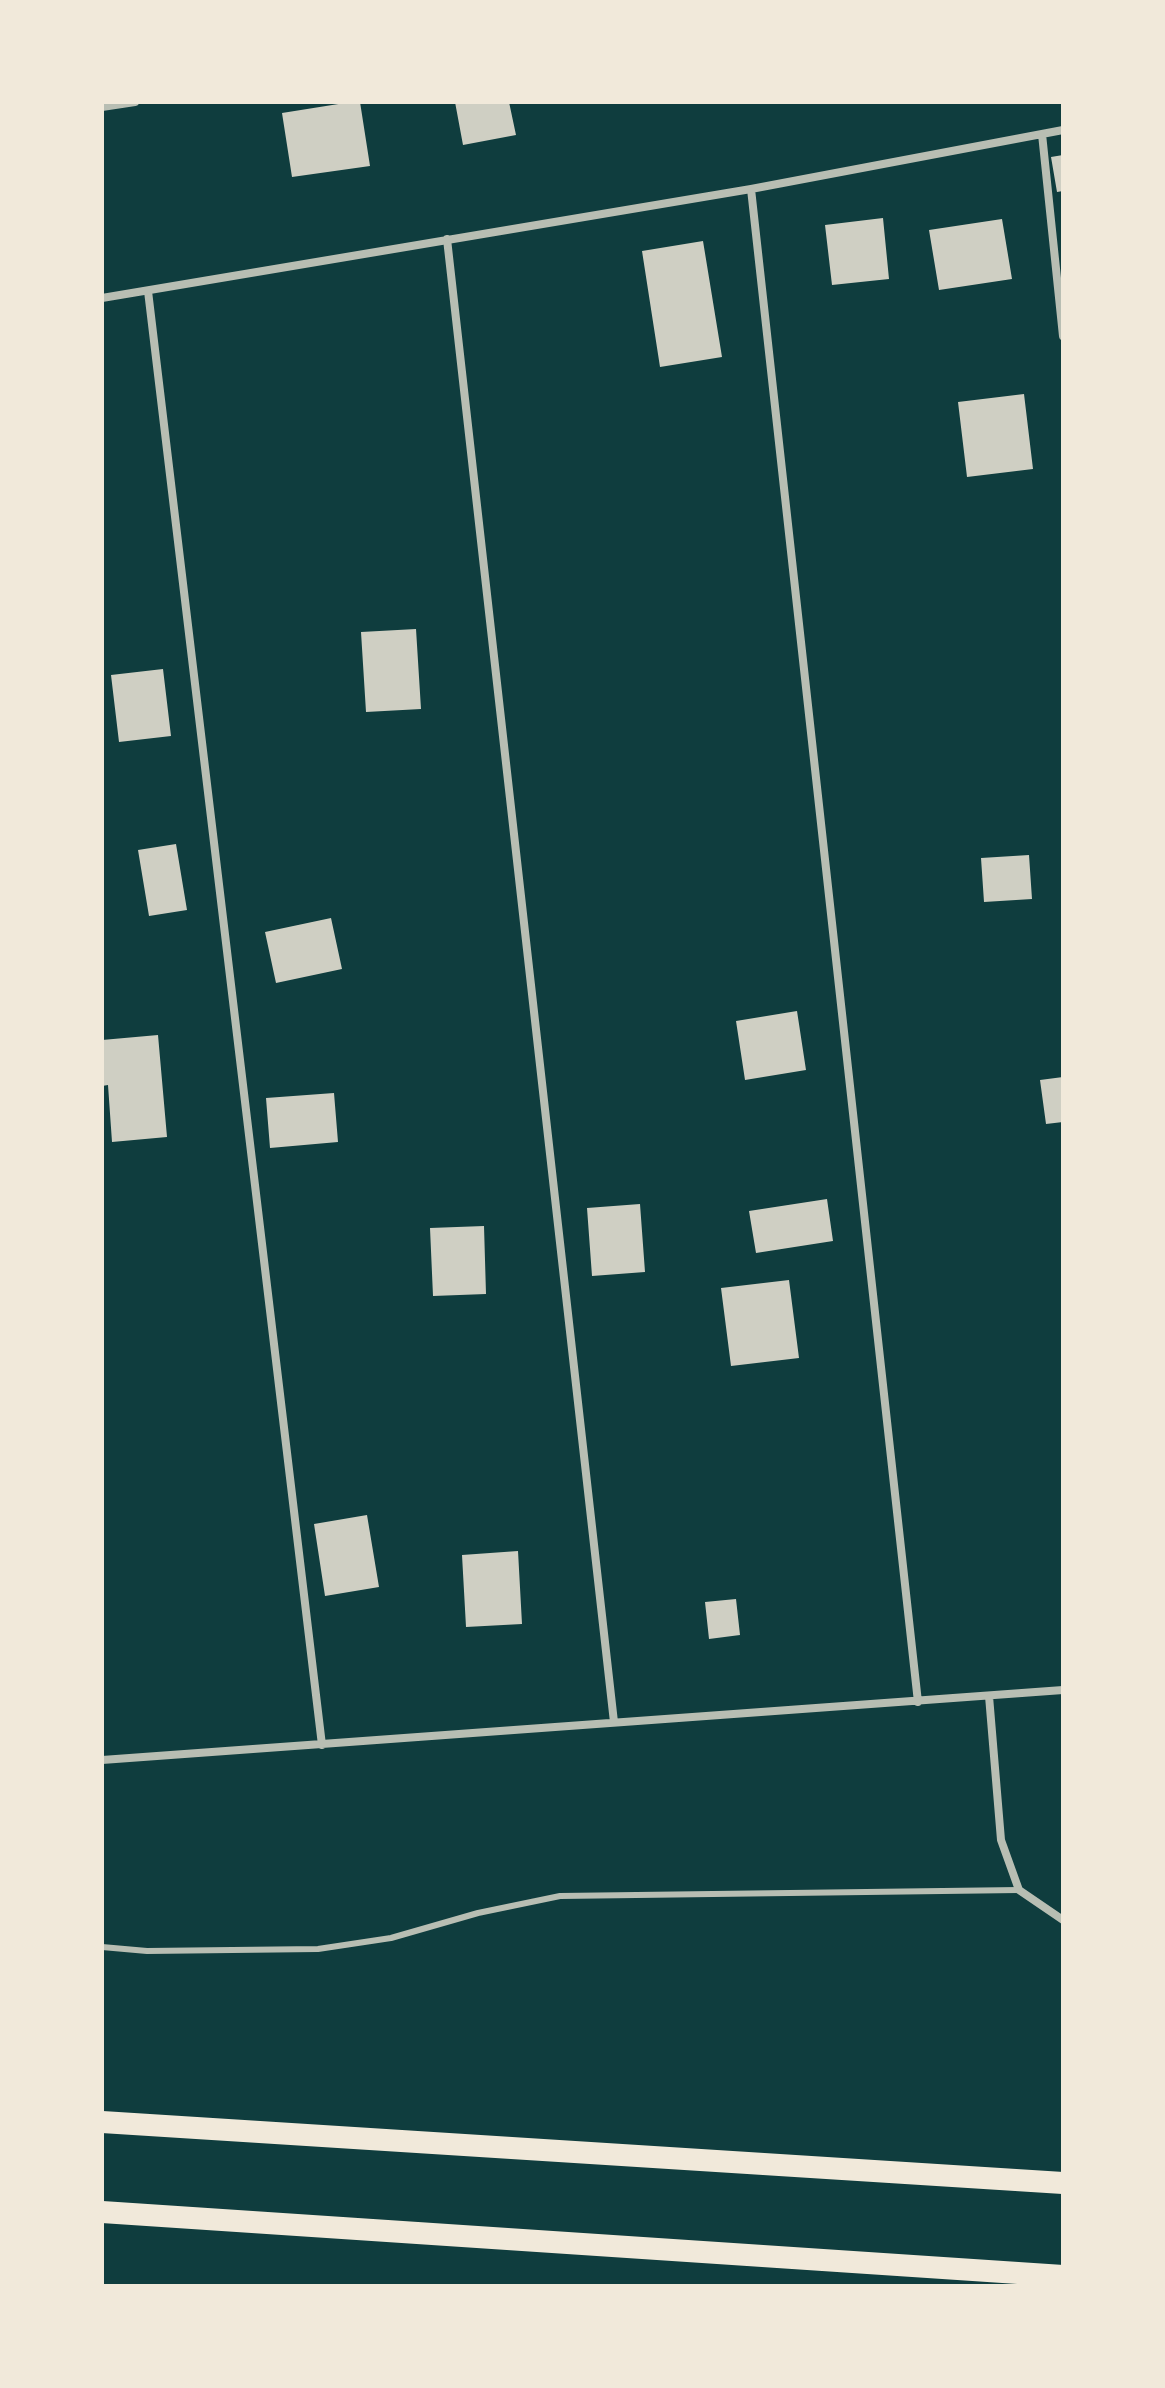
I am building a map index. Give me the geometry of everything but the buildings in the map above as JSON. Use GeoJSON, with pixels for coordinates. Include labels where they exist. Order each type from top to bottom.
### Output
{"type":"FeatureCollection","features":[{"type":"Feature","properties":{"kind":"highway"},"geometry":{"type":"LineString","coordinates":[[102,2122],[1063,2183]]}},
{"type":"Feature","properties":{"kind":"highway"},"geometry":{"type":"LineString","coordinates":[[102,2212],[1063,2276]]}},
{"type":"Feature","properties":{"kind":"street"},"geometry":{"type":"LineString","coordinates":[[102,107],[135,102]]}},
{"type":"Feature","properties":{"kind":"street"},"geometry":{"type":"LineString","coordinates":[[102,298],[751,189],[1063,130]]}},
{"type":"Feature","properties":{"kind":"street"},"geometry":{"type":"LineString","coordinates":[[1042,134],[1063,336]]}},
{"type":"Feature","properties":{"kind":"street"},"geometry":{"type":"LineString","coordinates":[[751,189],[918,1702]]}},
{"type":"Feature","properties":{"kind":"street"},"geometry":{"type":"LineString","coordinates":[[447,239],[614,1722]]}},
{"type":"Feature","properties":{"kind":"street"},"geometry":{"type":"LineString","coordinates":[[148,291],[322,1745]]}},
{"type":"Feature","properties":{"kind":"street"},"geometry":{"type":"LineString","coordinates":[[102,1760],[1063,1690]]}},
{"type":"Feature","properties":{"kind":"street"},"geometry":{"type":"LineString","coordinates":[[989,1696],[1001,1840],[1019,1890],[1063,1920]]}},
{"type":"Feature","properties":{"kind":"lane"},"geometry":{"type":"LineString","coordinates":[[102,1947],[147,1951],[318,1949],[391,1938],[478,1913],[560,1896],[1019,1890]]}}]}
